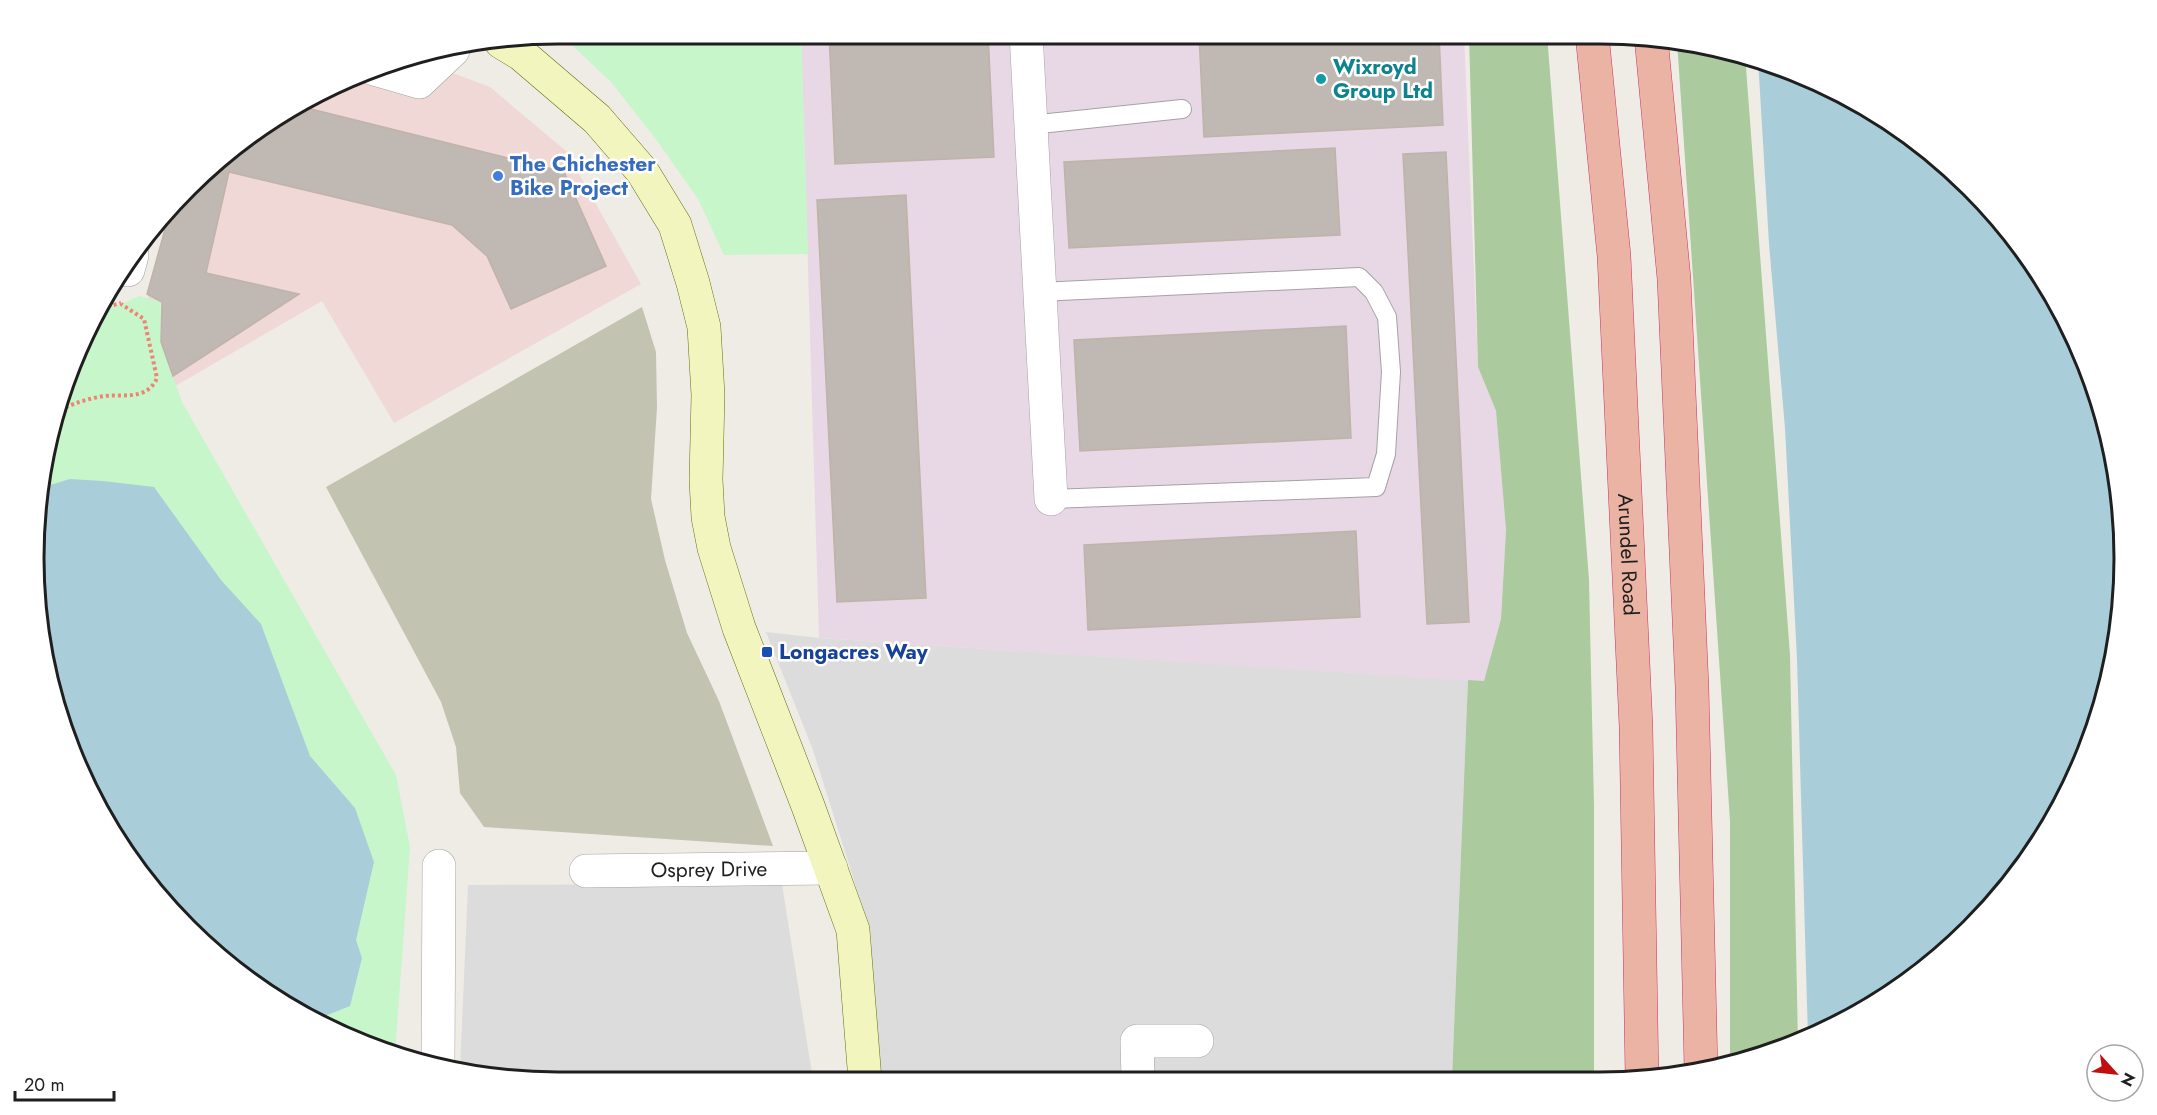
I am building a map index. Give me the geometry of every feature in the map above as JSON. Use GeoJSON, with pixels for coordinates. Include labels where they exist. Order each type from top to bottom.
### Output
{"type":"FeatureCollection","features":[{"type":"Feature","properties":{"kind":"highway","name":"Arundel Road"},"geometry":{"type":"LineString","coordinates":[[1593,44],[1615,267],[1636,727],[1642,1069]]}},
{"type":"Feature","properties":{"kind":"highway"},"geometry":{"type":"LineString","coordinates":[[1652,47],[1674,279],[1692,687],[1701,1062]]}},
{"type":"Feature","properties":{"kind":"main road"},"geometry":{"type":"LineString","coordinates":[[508,46],[521,54],[597,119],[642,171],[675,225],[704,327],[708,395],[707,508],[714,548],[739,628],[853,930],[864,1072]]}},
{"type":"Feature","properties":{"kind":"street"},"geometry":{"type":"LineString","coordinates":[[1026,44],[1051,499]]}},
{"type":"Feature","properties":{"kind":"street"},"geometry":{"type":"LineString","coordinates":[[387,73],[419,82],[447,55]]}},
{"type":"Feature","properties":{"kind":"street"},"geometry":{"type":"LineString","coordinates":[[438,1057],[440,866]]}},
{"type":"Feature","properties":{"kind":"street","name":"Osprey Drive"},"geometry":{"type":"LineString","coordinates":[[586,871],[831,868]]}},
{"type":"Feature","properties":{"kind":"street"},"geometry":{"type":"LineString","coordinates":[[1138,1072],[1137,1041],[1197,1041]]}},
{"type":"Feature","properties":{"kind":"lane"},"geometry":{"type":"LineString","coordinates":[[1030,125],[1182,109]]}},
{"type":"Feature","properties":{"kind":"lane"},"geometry":{"type":"LineString","coordinates":[[1039,292],[1359,278],[1374,292],[1387,317],[1391,372],[1386,454],[1376,487],[1051,499]]}},
{"type":"Feature","properties":{"kind":"path"},"geometry":{"type":"LineString","coordinates":[[66,408],[85,400],[103,396],[141,393],[153,386],[157,378],[144,319],[121,304]]}},
{"type":"Feature","properties":{"kind":"shaded area"},"geometry":{"type":"Polygon","coordinates":[[[801,44],[1464,44],[1478,367],[1496,411],[1506,530],[1501,619],[1484,682],[819,638],[801,44]]]}},
{"type":"Feature","properties":{"kind":"shaded area"},"geometry":{"type":"Polygon","coordinates":[[[422,62],[490,87],[566,151],[641,284],[394,423],[322,301],[163,393],[145,309],[170,221],[219,171],[272,130],[300,112],[361,83],[422,62]]]}},
{"type":"Feature","properties":{"kind":"shaded area"},"geometry":{"type":"Polygon","coordinates":[[[642,307],[656,352],[657,408],[651,499],[665,560],[687,633],[719,701],[773,846],[484,827],[460,793],[456,747],[441,702],[326,487],[642,307]]]}},
{"type":"Feature","properties":{"kind":"shaded area"},"geometry":{"type":"Polygon","coordinates":[[[766,632],[819,638],[1468,680],[1452,1072],[876,1072],[871,934],[813,750],[766,632]]]}},
{"type":"Feature","properties":{"kind":"shaded area"},"geometry":{"type":"Polygon","coordinates":[[[782,884],[812,1072],[558,1072],[460,1063],[468,885],[782,884]]]}},
{"type":"Feature","properties":{"kind":"green space"},"geometry":{"type":"Polygon","coordinates":[[[571,44],[801,44],[808,254],[724,255],[698,199],[655,138],[611,82],[571,44]]]}},
{"type":"Feature","properties":{"kind":"green space"},"geometry":{"type":"Polygon","coordinates":[[[1469,44],[1548,44],[1589,580],[1594,805],[1594,1072],[1452,1072],[1468,680],[1484,681],[1501,619],[1506,530],[1496,411],[1478,367],[1469,44]]]}},
{"type":"Feature","properties":{"kind":"green space"},"geometry":{"type":"Polygon","coordinates":[[[1678,50],[1746,65],[1790,655],[1798,1031],[1730,1055],[1730,821],[1678,50]]]}},
{"type":"Feature","properties":{"kind":"green space"},"geometry":{"type":"Polygon","coordinates":[[[139,296],[162,302],[161,342],[182,402],[396,775],[410,847],[396,1045],[330,1018],[272,985],[219,944],[171,896],[53,659],[48,625],[44,558],[48,490],[53,457],[71,392],[83,361],[109,307],[139,296]]]}},
{"type":"Feature","properties":{"kind":"water"},"geometry":{"type":"Polygon","coordinates":[[[1759,69],[1796,83],[1856,112],[1912,150],[1963,194],[1986,219],[2027,272],[2060,330],[2086,392],[2096,424],[2109,490],[2114,558],[2109,625],[2096,691],[2086,723],[2060,785],[2027,843],[1986,896],[1938,944],[1885,985],[1856,1003],[1808,1027],[1797,659],[1785,428],[1769,244],[1759,69]]]}},
{"type":"Feature","properties":{"kind":"water"},"geometry":{"type":"Polygon","coordinates":[[[70,479],[154,487],[221,580],[261,624],[310,756],[355,808],[374,862],[356,940],[362,958],[350,1006],[326,1016],[300,1003],[245,965],[194,921],[171,896],[130,843],[112,814],[71,723],[53,658],[48,625],[44,558],[49,485],[70,479]]]}},
{"type":"Feature","properties":{"kind":"building"},"geometry":{"type":"Polygon","coordinates":[[[830,44],[989,44],[994,157],[835,164],[830,44]]]}},
{"type":"Feature","properties":{"kind":"building","name":"Wixroyd Group Ltd"},"geometry":{"type":"Polygon","coordinates":[[[1199,44],[1439,44],[1443,125],[1204,137],[1199,44]]]}},
{"type":"Feature","properties":{"kind":"building"},"geometry":{"type":"Polygon","coordinates":[[[308,108],[564,172],[606,266],[511,309],[487,256],[452,225],[229,172],[206,273],[299,294],[173,376],[161,342],[162,302],[147,294],[166,225],[171,219],[219,171],[272,130],[308,108]]]}},
{"type":"Feature","properties":{"kind":"building"},"geometry":{"type":"Polygon","coordinates":[[[1335,148],[1340,235],[1069,248],[1064,162],[1335,148]]]}},
{"type":"Feature","properties":{"kind":"building"},"geometry":{"type":"Polygon","coordinates":[[[1446,152],[1469,622],[1427,624],[1403,154],[1446,152]]]}},
{"type":"Feature","properties":{"kind":"building"},"geometry":{"type":"Polygon","coordinates":[[[906,195],[926,598],[837,602],[817,200],[906,195]]]}},
{"type":"Feature","properties":{"kind":"building"},"geometry":{"type":"Polygon","coordinates":[[[1346,326],[1351,438],[1080,451],[1074,340],[1346,326]]]}},
{"type":"Feature","properties":{"kind":"building"},"geometry":{"type":"Polygon","coordinates":[[[1356,531],[1360,617],[1088,630],[1084,545],[1356,531]]]}},
{"type":"Feature","properties":{"kind":"place","name":"Wixroyd Group Ltd"},"geometry":{"type":"Point","coordinates":[1321,79]}},
{"type":"Feature","properties":{"kind":"place","name":"The Chichester Bike Project"},"geometry":{"type":"Point","coordinates":[498,176]}},
{"type":"Feature","properties":{"kind":"place","name":"Longacres Way"},"geometry":{"type":"Point","coordinates":[767,652]}}]}
